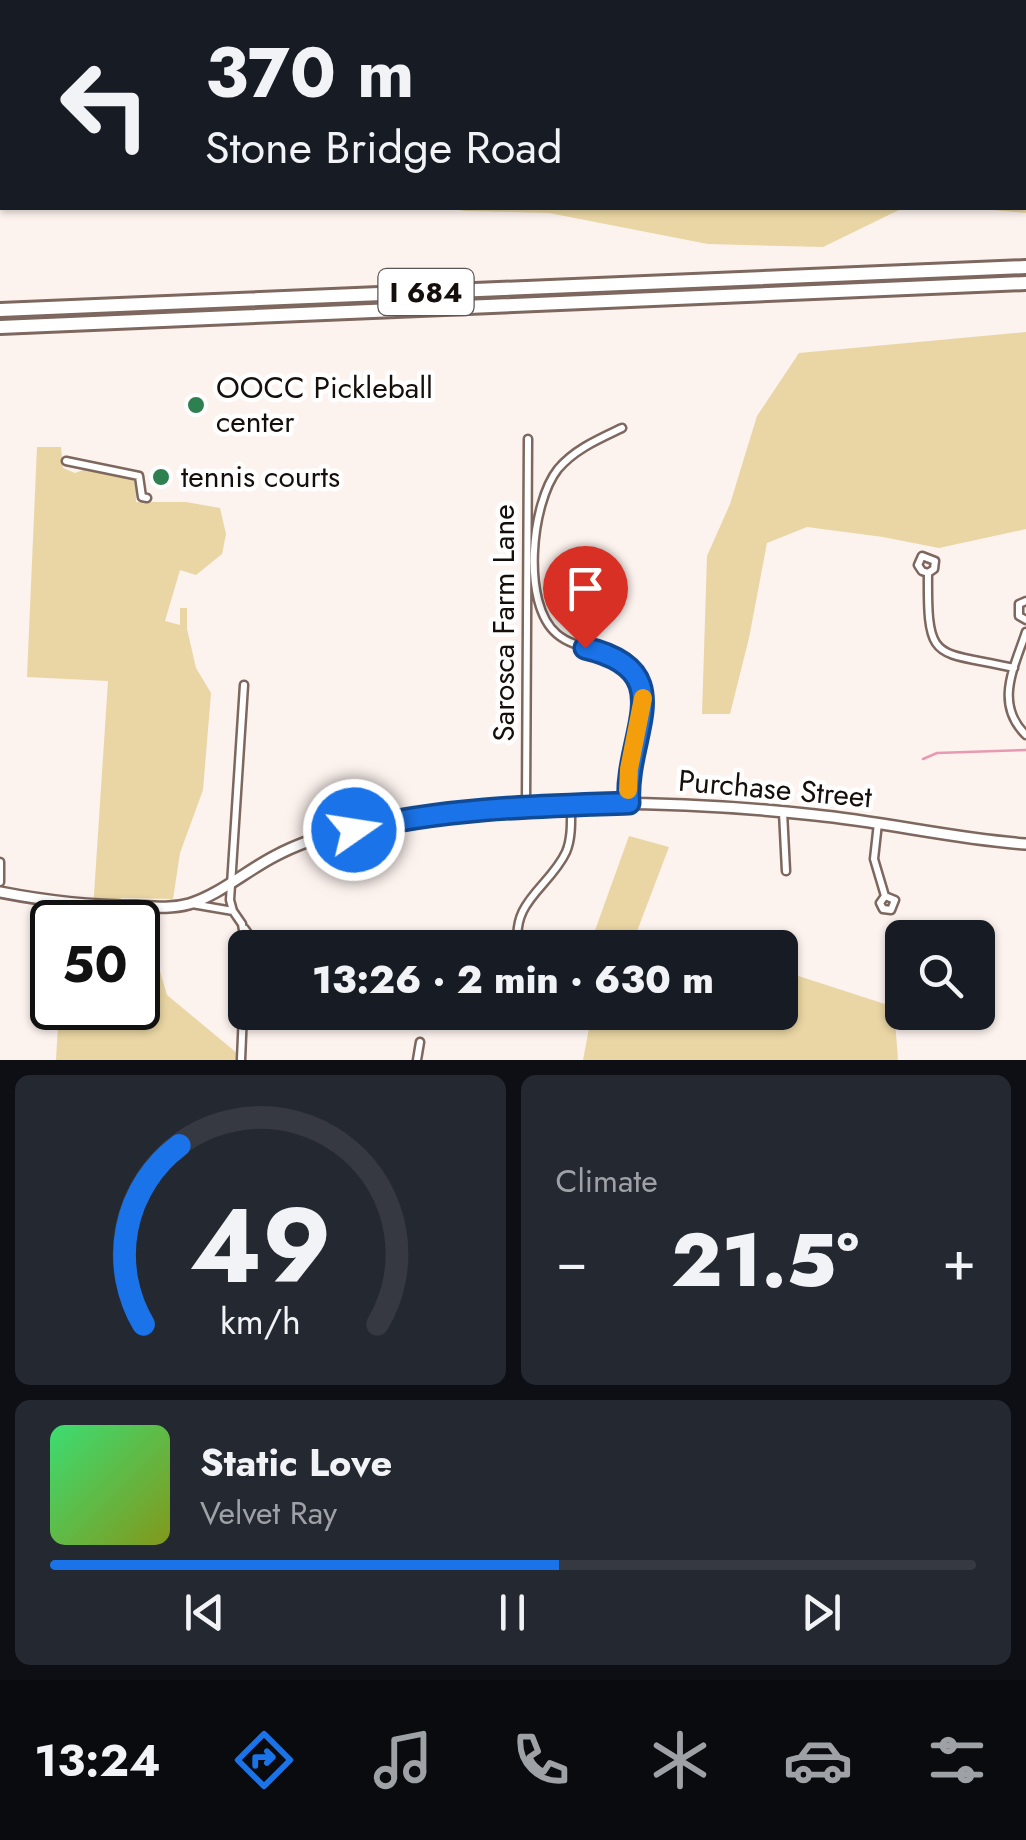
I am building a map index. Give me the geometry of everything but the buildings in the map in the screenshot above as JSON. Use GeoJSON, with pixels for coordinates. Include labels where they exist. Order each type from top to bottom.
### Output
{"type":"FeatureCollection","features":[{"type":"Feature","properties":{"kind":"highway","name":"I 684"},"geometry":{"type":"LineString","coordinates":[[0,310],[1026,266]]}},
{"type":"Feature","properties":{"kind":"highway","name":"I 684"},"geometry":{"type":"LineString","coordinates":[[0,327],[1026,283]]}},
{"type":"Feature","properties":{"kind":"main road","name":"Purchase Street"},"geometry":{"type":"LineString","coordinates":[[0,892],[54,902],[175,908],[190,904],[289,848],[343,832],[427,814],[526,806],[629,803],[783,812],[1026,844]]}},
{"type":"Feature","properties":{"kind":"street"},"geometry":{"type":"LineString","coordinates":[[622,428],[567,459],[543,492],[537,524],[536,579],[540,613],[554,632],[566,641],[614,656],[638,676],[644,696],[627,779],[629,803]]}},
{"type":"Feature","properties":{"kind":"street","name":"Sarosca Farm Lane"},"geometry":{"type":"LineString","coordinates":[[526,806],[528,439]]}},
{"type":"Feature","properties":{"kind":"street"},"geometry":{"type":"LineString","coordinates":[[66,461],[139,476],[142,496],[147,498]]}},
{"type":"Feature","properties":{"kind":"street"},"geometry":{"type":"LineString","coordinates":[[928,573],[928,620],[938,646],[958,659],[1014,668]]}},
{"type":"Feature","properties":{"kind":"street"},"geometry":{"type":"LineString","coordinates":[[1026,601],[1017,610],[1026,620]]}},
{"type":"Feature","properties":{"kind":"street"},"geometry":{"type":"LineString","coordinates":[[1026,632],[1007,693],[1017,726],[1026,735]]}},
{"type":"Feature","properties":{"kind":"street"},"geometry":{"type":"LineString","coordinates":[[244,684],[230,900],[246,930]]}},
{"type":"Feature","properties":{"kind":"street"},"geometry":{"type":"LineString","coordinates":[[517,930],[524,906],[558,866],[568,846],[571,805]]}},
{"type":"Feature","properties":{"kind":"street"},"geometry":{"type":"LineString","coordinates":[[783,812],[786,871]]}},
{"type":"Feature","properties":{"kind":"street"},"geometry":{"type":"LineString","coordinates":[[878,823],[874,859],[885,896]]}},
{"type":"Feature","properties":{"kind":"street"},"geometry":{"type":"LineString","coordinates":[[0,862],[0,882]]}},
{"type":"Feature","properties":{"kind":"street"},"geometry":{"type":"LineString","coordinates":[[190,904],[233,911]]}},
{"type":"Feature","properties":{"kind":"street"},"geometry":{"type":"LineString","coordinates":[[242,924],[243,930]]}},
{"type":"Feature","properties":{"kind":"street"},"geometry":{"type":"LineString","coordinates":[[242,1060],[243,1030]]}},
{"type":"Feature","properties":{"kind":"street"},"geometry":{"type":"LineString","coordinates":[[417,1060],[420,1042]]}},
{"type":"Feature","properties":{"kind":"shaded area"},"geometry":{"type":"Polygon","coordinates":[[[459,210],[899,210],[823,247],[708,244],[549,213],[459,210]]]}},
{"type":"Feature","properties":{"kind":"shaded area"},"geometry":{"type":"Polygon","coordinates":[[[1026,272],[1025,277],[130,316],[130,312],[1026,272]]]}},
{"type":"Feature","properties":{"kind":"shaded area"},"geometry":{"type":"Polygon","coordinates":[[[1026,332],[1026,529],[939,548],[807,527],[767,543],[730,714],[702,714],[707,556],[730,504],[757,416],[799,353],[1026,332]]]}},
{"type":"Feature","properties":{"kind":"shaded area"},"geometry":{"type":"Polygon","coordinates":[[[37,447],[61,447],[63,468],[75,473],[86,469],[137,481],[136,502],[186,502],[220,508],[226,534],[222,554],[196,575],[180,570],[165,621],[180,625],[180,608],[187,608],[187,629],[196,668],[211,693],[203,790],[180,853],[173,899],[94,900],[108,681],[27,677],[37,447]]]}},
{"type":"Feature","properties":{"kind":"shaded area"},"geometry":{"type":"Polygon","coordinates":[[[629,836],[669,847],[637,930],[595,930],[629,836]]]}},
{"type":"Feature","properties":{"kind":"shaded area"},"geometry":{"type":"Polygon","coordinates":[[[160,971],[167,995],[238,1054],[237,1060],[56,1060],[58,1030],[160,1030],[160,971]]]}},
{"type":"Feature","properties":{"kind":"shaded area"},"geometry":{"type":"Polygon","coordinates":[[[798,976],[885,1004],[885,1030],[896,1030],[898,1060],[583,1060],[589,1030],[798,1030],[798,976]]]}},
{"type":"Feature","properties":{"kind":"waterway"},"geometry":{"type":"LineString","coordinates":[[923,759],[937,753],[1026,750]]}},
{"type":"Feature","properties":{"kind":"slow traffic"},"geometry":{"type":"LineString","coordinates":[[628,790],[643,698]]}},
{"type":"Feature","properties":{"kind":"place","name":"OOCC Pickleball center"},"geometry":{"type":"Point","coordinates":[196,405]}},
{"type":"Feature","properties":{"kind":"place","name":"tennis courts"},"geometry":{"type":"Point","coordinates":[161,477]}},
{"type":"Feature","properties":{"kind":"route"},"geometry":{"type":"LineString","coordinates":[[354,830],[427,814],[629,803],[627,779],[644,696],[642,687],[638,676],[623,660],[585,648]]}}]}
